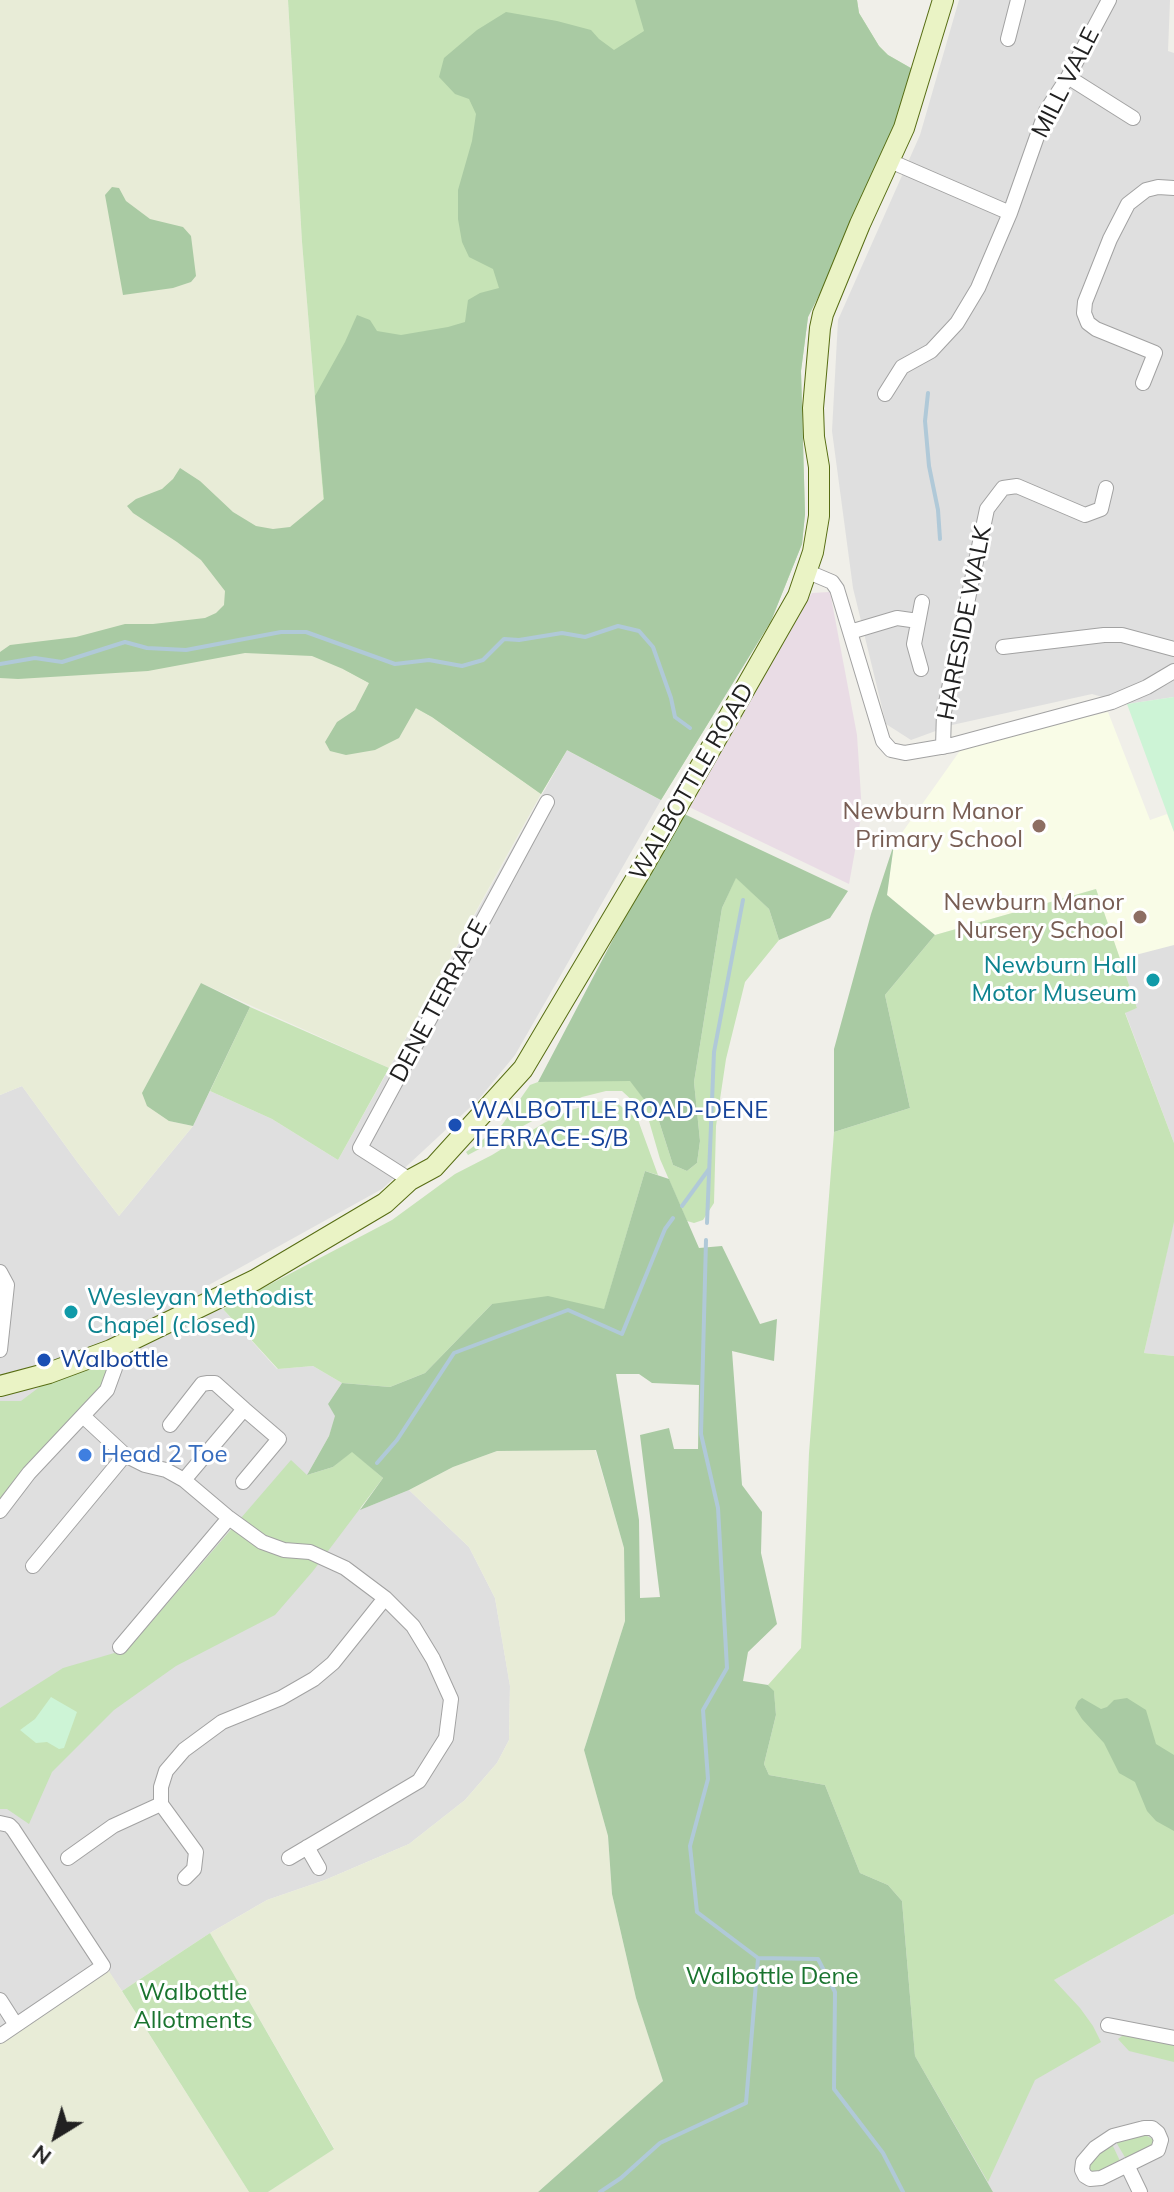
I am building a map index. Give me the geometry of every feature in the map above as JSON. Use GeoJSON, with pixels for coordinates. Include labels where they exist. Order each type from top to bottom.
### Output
{"type":"FeatureCollection","features":[{"type":"Feature","properties":{"kind":"street","name":"WALBOTTLE ROAD"},"geometry":{"type":"LineString","coordinates":[[0,1386],[49,1373],[111,1350],[255,1280],[385,1203],[410,1180],[434,1167],[523,1069],[798,596],[813,552],[819,516],[819,467],[813,408],[823,314],[908,115],[943,0]]}},
{"type":"Feature","properties":{"kind":"street"},"geometry":{"type":"LineString","coordinates":[[1008,39],[1018,0]]}},
{"type":"Feature","properties":{"kind":"street","name":"MILL VALE"},"geometry":{"type":"LineString","coordinates":[[885,394],[902,367],[931,351],[957,323],[978,288],[1010,213],[1046,111],[1109,0]]}},
{"type":"Feature","properties":{"kind":"street"},"geometry":{"type":"LineString","coordinates":[[1068,77],[1133,118]]}},
{"type":"Feature","properties":{"kind":"street"},"geometry":{"type":"LineString","coordinates":[[890,161],[1010,213]]}},
{"type":"Feature","properties":{"kind":"street"},"geometry":{"type":"LineString","coordinates":[[1143,383],[1155,353],[1096,329],[1088,323],[1084,313],[1085,302],[1110,239],[1128,204],[1146,190],[1174,188]]}},
{"type":"Feature","properties":{"kind":"street","name":"HARESIDE WALK"},"geometry":{"type":"LineString","coordinates":[[943,747],[944,712],[987,509],[1003,488],[1017,486],[1085,515],[1101,509],[1106,488]]}},
{"type":"Feature","properties":{"kind":"street"},"geometry":{"type":"LineString","coordinates":[[806,571],[832,582],[837,589],[883,741],[891,750],[905,753],[943,747],[1112,702],[1174,671]]}},
{"type":"Feature","properties":{"kind":"street"},"geometry":{"type":"LineString","coordinates":[[921,669],[914,644],[922,602]]}},
{"type":"Feature","properties":{"kind":"street"},"geometry":{"type":"LineString","coordinates":[[850,632],[897,618],[918,621]]}},
{"type":"Feature","properties":{"kind":"street"},"geometry":{"type":"LineString","coordinates":[[1003,647],[1122,635],[1174,649]]}},
{"type":"Feature","properties":{"kind":"street","name":"DENE TERRACE"},"geometry":{"type":"LineString","coordinates":[[410,1180],[360,1148],[547,802]]}},
{"type":"Feature","properties":{"kind":"street"},"geometry":{"type":"LineString","coordinates":[[0,1272],[7,1285],[0,1350]]}},
{"type":"Feature","properties":{"kind":"street"},"geometry":{"type":"LineString","coordinates":[[0,1511],[29,1473],[107,1390],[115,1368],[111,1350]]}},
{"type":"Feature","properties":{"kind":"street"},"geometry":{"type":"LineString","coordinates":[[171,1418],[202,1384],[215,1383],[279,1439],[243,1482]]}},
{"type":"Feature","properties":{"kind":"street"},"geometry":{"type":"LineString","coordinates":[[184,1480],[244,1409]]}},
{"type":"Feature","properties":{"kind":"street"},"geometry":{"type":"LineString","coordinates":[[83,1416],[125,1455],[184,1480],[262,1542],[284,1550],[310,1552],[345,1568],[385,1598],[413,1626],[433,1659],[451,1699],[446,1738],[419,1781],[289,1858]]}},
{"type":"Feature","properties":{"kind":"street"},"geometry":{"type":"LineString","coordinates":[[33,1566],[125,1455]]}},
{"type":"Feature","properties":{"kind":"street"},"geometry":{"type":"LineString","coordinates":[[120,1647],[229,1518]]}},
{"type":"Feature","properties":{"kind":"street"},"geometry":{"type":"LineString","coordinates":[[185,1878],[194,1869],[196,1852],[161,1804],[161,1787],[166,1771],[184,1750],[222,1722],[281,1698],[314,1679],[333,1663],[385,1598]]}},
{"type":"Feature","properties":{"kind":"street"},"geometry":{"type":"LineString","coordinates":[[68,1858],[113,1826],[161,1804]]}},
{"type":"Feature","properties":{"kind":"street"},"geometry":{"type":"LineString","coordinates":[[0,1823],[13,1829],[103,1966],[0,2036]]}},
{"type":"Feature","properties":{"kind":"street"},"geometry":{"type":"LineString","coordinates":[[307,1847],[319,1868]]}},
{"type":"Feature","properties":{"kind":"street"},"geometry":{"type":"LineString","coordinates":[[0,2000],[16,2025]]}},
{"type":"Feature","properties":{"kind":"street"},"geometry":{"type":"LineString","coordinates":[[1108,2025],[1174,2038]]}},
{"type":"Feature","properties":{"kind":"street"},"geometry":{"type":"LineString","coordinates":[[1152,2128],[1161,2140],[1158,2150],[1127,2165],[1096,2180],[1085,2176],[1082,2170],[1087,2156],[1113,2136],[1152,2128]]}},
{"type":"Feature","properties":{"kind":"street"},"geometry":{"type":"LineString","coordinates":[[1127,2165],[1140,2192]]}},
{"type":"Feature","properties":{"kind":"shaded area"},"geometry":{"type":"Polygon","coordinates":[[[0,0],[288,0],[302,242],[324,506],[343,669],[432,717],[541,794],[389,1068],[201,983],[169,1121],[193,1126],[119,1216],[22,1086],[0,1095],[0,0]]]}},
{"type":"Feature","properties":{"kind":"shaded area"},"geometry":{"type":"Polygon","coordinates":[[[959,0],[1170,0],[1168,51],[1174,53],[1174,697],[1127,704],[1092,694],[952,725],[911,740],[886,724],[853,588],[832,431],[838,320],[920,135],[959,0]]]}},
{"type":"Feature","properties":{"kind":"shaded area"},"geometry":{"type":"Polygon","coordinates":[[[830,592],[857,735],[862,812],[849,884],[685,805],[812,593],[830,592]]]}},
{"type":"Feature","properties":{"kind":"shaded area","name":"Newburn Manor Primary School"},"geometry":{"type":"Polygon","coordinates":[[[1108,712],[1150,820],[1167,814],[1174,832],[1174,945],[1120,959],[1096,889],[935,935],[887,895],[894,844],[964,745],[1108,712]]]}},
{"type":"Feature","properties":{"kind":"shaded area"},"geometry":{"type":"Polygon","coordinates":[[[567,750],[661,800],[515,1055],[479,1099],[382,1189],[207,1286],[223,1309],[277,1369],[313,1366],[342,1383],[328,1404],[336,1416],[329,1436],[308,1473],[362,1509],[409,1490],[469,1547],[495,1598],[510,1686],[509,1740],[497,1763],[465,1800],[409,1844],[325,1880],[267,1900],[122,1991],[108,1971],[0,2043],[0,1095],[22,1086],[119,1216],[193,1126],[210,1091],[272,1119],[338,1160],[567,750]]]}},
{"type":"Feature","properties":{"kind":"shaded area"},"geometry":{"type":"Polygon","coordinates":[[[1174,940],[1174,1143],[1125,1012],[1137,1008],[1120,959],[1174,940]]]}},
{"type":"Feature","properties":{"kind":"shaded area"},"geometry":{"type":"Polygon","coordinates":[[[1173,1224],[1174,1356],[1144,1353],[1173,1224]]]}},
{"type":"Feature","properties":{"kind":"shaded area"},"geometry":{"type":"Polygon","coordinates":[[[595,1449],[624,1548],[625,1621],[584,1750],[608,1836],[612,1894],[636,1998],[663,2081],[538,2192],[268,2192],[334,2148],[210,1933],[267,1900],[325,1880],[409,1844],[465,1800],[497,1763],[509,1740],[510,1686],[495,1598],[469,1547],[409,1490],[453,1467],[497,1451],[595,1449]]]}},
{"type":"Feature","properties":{"kind":"shaded area"},"geometry":{"type":"Polygon","coordinates":[[[1174,1914],[1174,2192],[993,2192],[915,2056],[1174,1914]]]}},
{"type":"Feature","properties":{"kind":"shaded area"},"geometry":{"type":"Polygon","coordinates":[[[109,1971],[249,2192],[0,2192],[0,2043],[109,1971]]]}},
{"type":"Feature","properties":{"kind":"green space"},"geometry":{"type":"Polygon","coordinates":[[[288,0],[857,0],[859,13],[879,46],[888,55],[916,71],[874,186],[808,317],[801,371],[805,514],[802,544],[771,621],[661,800],[567,750],[541,794],[432,717],[343,669],[324,506],[302,242],[288,0]]]}},
{"type":"Feature","properties":{"kind":"green space"},"geometry":{"type":"Polygon","coordinates":[[[635,0],[857,0],[859,13],[879,46],[888,55],[916,71],[874,186],[808,317],[801,371],[805,514],[802,544],[771,621],[661,800],[567,750],[541,794],[416,708],[399,738],[375,750],[346,755],[330,751],[325,742],[337,722],[355,710],[369,683],[312,656],[245,653],[148,671],[0,678],[0,652],[10,645],[76,637],[125,624],[205,618],[224,605],[225,591],[201,560],[127,506],[162,489],[180,468],[200,481],[233,512],[256,526],[273,529],[290,527],[324,499],[315,396],[357,315],[370,320],[377,331],[401,335],[448,327],[465,322],[468,300],[499,288],[493,269],[469,257],[462,242],[458,190],[476,114],[469,99],[455,94],[439,77],[444,58],[477,30],[506,12],[591,30],[614,50],[644,31],[635,0]]]}},
{"type":"Feature","properties":{"kind":"green space"},"geometry":{"type":"Polygon","coordinates":[[[112,187],[119,188],[126,201],[150,219],[183,227],[191,236],[196,276],[191,282],[173,288],[123,295],[105,195],[112,187]]]}},
{"type":"Feature","properties":{"kind":"green space"},"geometry":{"type":"Polygon","coordinates":[[[1174,697],[1174,832],[1127,704],[1174,697]]]}},
{"type":"Feature","properties":{"kind":"green space"},"geometry":{"type":"Polygon","coordinates":[[[680,812],[848,891],[830,918],[779,940],[769,909],[736,878],[722,908],[694,1082],[700,1141],[697,1163],[687,1171],[673,1165],[658,1118],[630,1081],[538,1082],[680,812]]]}},
{"type":"Feature","properties":{"kind":"green space"},"geometry":{"type":"Polygon","coordinates":[[[894,844],[887,895],[935,935],[885,995],[910,1108],[834,1132],[834,1049],[871,914],[894,844]]]}},
{"type":"Feature","properties":{"kind":"green space"},"geometry":{"type":"Polygon","coordinates":[[[736,877],[769,909],[779,940],[745,982],[726,1059],[716,1126],[714,1203],[703,1220],[694,1223],[687,1221],[660,1159],[649,1121],[622,1091],[582,1097],[468,1155],[466,1152],[502,1125],[530,1085],[582,1080],[631,1081],[658,1118],[673,1165],[687,1171],[697,1163],[700,1141],[694,1082],[722,908],[736,877]]]}},
{"type":"Feature","properties":{"kind":"green space"},"geometry":{"type":"Polygon","coordinates":[[[1096,889],[1137,1008],[1125,1013],[1174,1143],[1174,1222],[1144,1353],[1174,1356],[1174,1914],[1054,1980],[1080,2008],[1101,2042],[1035,2080],[988,2182],[915,2056],[902,1901],[888,1885],[860,1873],[825,1785],[769,1775],[764,1764],[776,1715],[774,1692],[768,1685],[801,1648],[809,1453],[834,1132],[910,1108],[885,995],[935,935],[1096,889]]]}},
{"type":"Feature","properties":{"kind":"green space"},"geometry":{"type":"Polygon","coordinates":[[[201,983],[250,1007],[193,1126],[169,1121],[147,1106],[142,1093],[201,983]]]}},
{"type":"Feature","properties":{"kind":"green space"},"geometry":{"type":"Polygon","coordinates":[[[250,1007],[389,1068],[338,1160],[272,1119],[210,1091],[250,1007]]]}},
{"type":"Feature","properties":{"kind":"green space"},"geometry":{"type":"Polygon","coordinates":[[[611,1098],[638,1120],[658,1175],[645,1171],[604,1310],[492,1304],[425,1373],[390,1387],[342,1383],[313,1366],[278,1369],[223,1309],[392,1220],[455,1174],[544,1123],[568,1111],[611,1098]]]}},
{"type":"Feature","properties":{"kind":"green space","name":"Walbottle Dene"},"geometry":{"type":"Polygon","coordinates":[[[645,1171],[669,1179],[699,1248],[722,1246],[760,1324],[777,1319],[774,1361],[732,1351],[742,1485],[762,1512],[761,1553],[777,1624],[748,1652],[743,1681],[768,1685],[774,1691],[776,1715],[764,1764],[769,1775],[825,1785],[860,1873],[888,1885],[902,1901],[915,2056],[993,2192],[538,2192],[663,2081],[636,1998],[612,1894],[608,1836],[584,1750],[625,1621],[624,1548],[596,1450],[497,1451],[453,1467],[409,1490],[360,1510],[383,1478],[352,1452],[333,1467],[307,1475],[329,1436],[335,1416],[328,1404],[342,1383],[390,1387],[425,1373],[492,1304],[548,1296],[604,1309],[645,1171]],[[616,1374],[639,1520],[640,1598],[660,1597],[640,1435],[669,1428],[674,1449],[698,1449],[699,1385],[652,1383],[639,1374],[616,1374]]]}},
{"type":"Feature","properties":{"kind":"green space"},"geometry":{"type":"Polygon","coordinates":[[[103,1366],[108,1374],[100,1389],[0,1504],[0,1401],[21,1401],[46,1382],[103,1366]]]}},
{"type":"Feature","properties":{"kind":"green space"},"geometry":{"type":"Polygon","coordinates":[[[352,1451],[383,1478],[313,1571],[275,1615],[176,1666],[114,1710],[52,1772],[29,1824],[7,1809],[0,1809],[0,1708],[63,1668],[128,1649],[291,1460],[307,1475],[333,1467],[352,1451]]]}},
{"type":"Feature","properties":{"kind":"green space"},"geometry":{"type":"Polygon","coordinates":[[[51,1697],[77,1712],[64,1748],[59,1749],[47,1742],[36,1743],[20,1730],[35,1719],[51,1697]]]}},
{"type":"Feature","properties":{"kind":"green space"},"geometry":{"type":"Polygon","coordinates":[[[1082,1698],[1101,1709],[1114,1700],[1127,1698],[1146,1710],[1156,1744],[1174,1755],[1174,1831],[1156,1821],[1147,1811],[1135,1782],[1119,1773],[1104,1743],[1075,1708],[1082,1698]]]}},
{"type":"Feature","properties":{"kind":"green space","name":"Walbottle Allotments"},"geometry":{"type":"Polygon","coordinates":[[[210,1933],[334,2149],[268,2192],[249,2192],[122,1991],[210,1933]]]}},
{"type":"Feature","properties":{"kind":"green space"},"geometry":{"type":"Polygon","coordinates":[[[1126,2033],[1174,2041],[1174,2062],[1129,2051],[1118,2039],[1126,2033]]]}},
{"type":"Feature","properties":{"kind":"green space"},"geometry":{"type":"Polygon","coordinates":[[[1145,2135],[1153,2139],[1153,2145],[1126,2159],[1116,2142],[1145,2135]]]}},
{"type":"Feature","properties":{"kind":"green space"},"geometry":{"type":"Polygon","coordinates":[[[1112,2144],[1120,2161],[1094,2173],[1088,2172],[1089,2160],[1112,2144]]]}},
{"type":"Feature","properties":{"kind":"waterway"},"geometry":{"type":"LineString","coordinates":[[928,393],[925,421],[940,539]]}},
{"type":"Feature","properties":{"kind":"waterway"},"geometry":{"type":"LineString","coordinates":[[0,664],[35,658],[62,662],[125,642],[147,648],[186,650],[281,632],[306,632],[395,664],[429,660],[462,666],[483,660],[504,639],[519,640],[562,633],[585,637],[618,626],[639,631],[653,647],[675,717],[690,728]]}},
{"type":"Feature","properties":{"kind":"waterway"},"geometry":{"type":"LineString","coordinates":[[707,1223],[714,1052],[743,900]]}},
{"type":"Feature","properties":{"kind":"waterway"},"geometry":{"type":"LineString","coordinates":[[682,1206],[709,1169]]}},
{"type":"Feature","properties":{"kind":"waterway"},"geometry":{"type":"LineString","coordinates":[[377,1463],[397,1440],[454,1353],[568,1310],[622,1334],[665,1229],[673,1218]]}},
{"type":"Feature","properties":{"kind":"waterway"},"geometry":{"type":"LineString","coordinates":[[706,1240],[701,1434],[718,1508],[727,1668],[703,1710],[708,1779],[690,1846],[697,1912],[758,1958],[818,1959],[835,1992],[834,2089],[883,2153],[903,2192]]}},
{"type":"Feature","properties":{"kind":"waterway"},"geometry":{"type":"LineString","coordinates":[[600,2192],[621,2178],[660,2143],[746,2103],[758,1959]]}},
{"type":"Feature","properties":{"kind":"place","name":"Newburn Manor Primary School"},"geometry":{"type":"Point","coordinates":[1039,826]}},
{"type":"Feature","properties":{"kind":"place","name":"Newburn Manor Nursery School"},"geometry":{"type":"Point","coordinates":[1140,917]}},
{"type":"Feature","properties":{"kind":"place","name":"Newburn Hall Motor Museum"},"geometry":{"type":"Point","coordinates":[1153,980]}},
{"type":"Feature","properties":{"kind":"place","name":"WALBOTTLE ROAD-DENE TERRACE-S/B"},"geometry":{"type":"Point","coordinates":[455,1125]}},
{"type":"Feature","properties":{"kind":"place","name":"Wesleyan Methodist Chapel (closed)"},"geometry":{"type":"Point","coordinates":[71,1312]}},
{"type":"Feature","properties":{"kind":"place","name":"Walbottle"},"geometry":{"type":"Point","coordinates":[44,1360]}},
{"type":"Feature","properties":{"kind":"place","name":"Head 2 Toe"},"geometry":{"type":"Point","coordinates":[85,1455]}}]}
